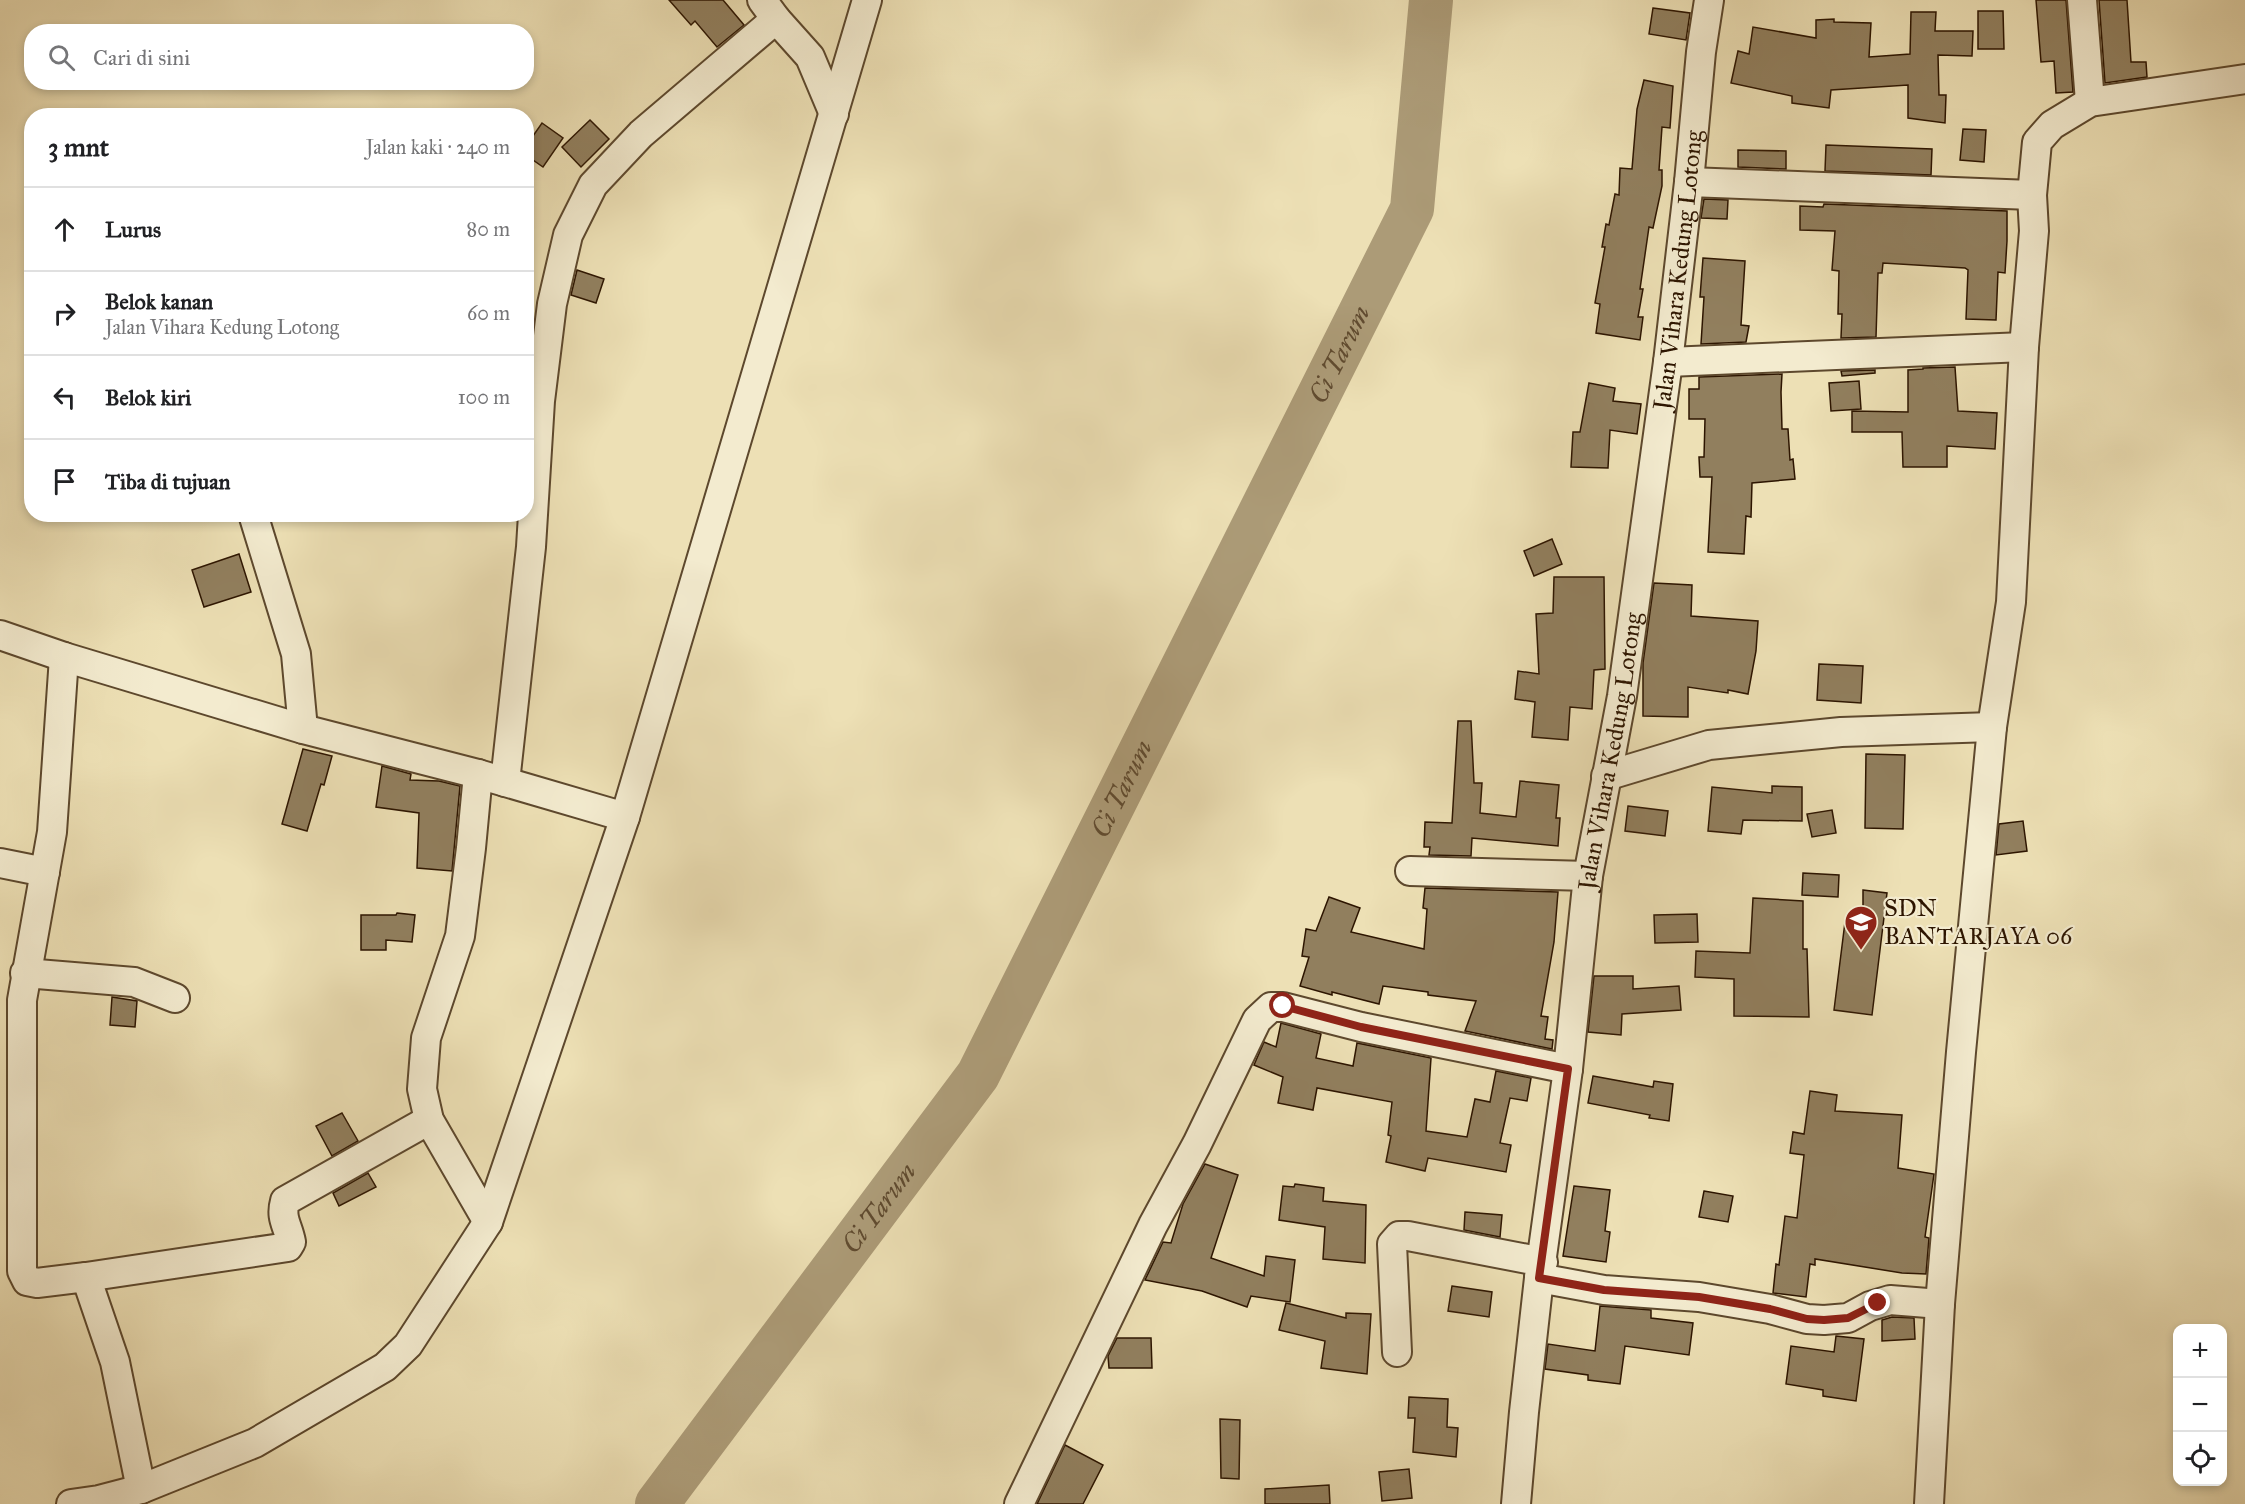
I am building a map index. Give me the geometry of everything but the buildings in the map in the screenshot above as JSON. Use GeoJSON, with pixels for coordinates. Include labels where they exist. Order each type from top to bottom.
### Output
{"type":"FeatureCollection","features":[{"type":"Feature","properties":{"kind":"street"},"geometry":{"type":"LineString","coordinates":[[71,1504],[99,1500],[141,1489],[255,1443],[385,1367],[408,1345],[423,1325],[488,1222],[625,817],[867,0]]}},
{"type":"Feature","properties":{"kind":"street","name":"Jalan Vihara Kedung Lotong"},"geometry":{"type":"LineString","coordinates":[[1516,1504],[1524,1412],[1568,1069],[1588,876],[1622,696],[1668,362],[1689,182],[1701,52],[1709,0]]}},
{"type":"Feature","properties":{"kind":"street"},"geometry":{"type":"LineString","coordinates":[[2082,0],[2090,102]]}},
{"type":"Feature","properties":{"kind":"street"},"geometry":{"type":"LineString","coordinates":[[534,498],[540,401],[552,304],[568,235],[593,185],[641,134],[769,10],[810,57],[834,114]]}},
{"type":"Feature","properties":{"kind":"street"},"geometry":{"type":"LineString","coordinates":[[1929,1504],[1940,1304],[1961,1052],[1992,727],[2010,602],[2024,347],[2034,231],[2032,195],[2037,142],[2052,125],[2090,102],[2245,79]]}},
{"type":"Feature","properties":{"kind":"street"},"geometry":{"type":"LineString","coordinates":[[1689,182],[2032,195]]}},
{"type":"Feature","properties":{"kind":"street"},"geometry":{"type":"LineString","coordinates":[[1668,362],[2024,347]]}},
{"type":"Feature","properties":{"kind":"street"},"geometry":{"type":"LineString","coordinates":[[255,522],[296,654],[303,729]]}},
{"type":"Feature","properties":{"kind":"street"},"geometry":{"type":"LineString","coordinates":[[505,782],[533,522]]}},
{"type":"Feature","properties":{"kind":"street"},"geometry":{"type":"LineString","coordinates":[[0,635],[64,657],[303,729],[478,774],[625,817]]}},
{"type":"Feature","properties":{"kind":"street"},"geometry":{"type":"LineString","coordinates":[[64,657],[52,832],[22,1000],[22,1271],[27,1281],[37,1283],[86,1277],[288,1247],[291,1242],[282,1215],[285,1201],[429,1120]]}},
{"type":"Feature","properties":{"kind":"street"},"geometry":{"type":"LineString","coordinates":[[1606,776],[1709,745],[1840,732],[1992,727]]}},
{"type":"Feature","properties":{"kind":"street"},"geometry":{"type":"LineString","coordinates":[[478,774],[460,936],[426,1038],[422,1089],[429,1120],[488,1222]]}},
{"type":"Feature","properties":{"kind":"street"},"geometry":{"type":"LineString","coordinates":[[0,863],[45,872]]}},
{"type":"Feature","properties":{"kind":"street"},"geometry":{"type":"LineString","coordinates":[[1410,871],[1588,876]]}},
{"type":"Feature","properties":{"kind":"street"},"geometry":{"type":"LineString","coordinates":[[25,973],[134,982],[175,998]]}},
{"type":"Feature","properties":{"kind":"street"},"geometry":{"type":"LineString","coordinates":[[1019,1504],[1154,1225],[1197,1144],[1257,1020],[1271,1006],[1283,1006],[1361,1027],[1568,1069]]}},
{"type":"Feature","properties":{"kind":"street"},"geometry":{"type":"LineString","coordinates":[[1396,1352],[1392,1244],[1399,1236],[1408,1236],[1541,1270],[1604,1290],[1699,1297],[1770,1309],[1807,1319],[1848,1318],[1870,1306],[1890,1300],[1940,1304]]}},
{"type":"Feature","properties":{"kind":"street"},"geometry":{"type":"LineString","coordinates":[[86,1277],[115,1362],[141,1489]]}},
{"type":"Feature","properties":{"kind":"waterway","name":"Ci Tarum"},"geometry":{"type":"LineString","coordinates":[[657,1504],[978,1075],[1412,209],[1431,0]]}},
{"type":"Feature","properties":{"kind":"place","name":"SDN BANTARJAYA 06"},"geometry":{"type":"Point","coordinates":[1861,951]}},
{"type":"Feature","properties":{"kind":"route"},"geometry":{"type":"LineString","coordinates":[[1283,1006],[1361,1027],[1568,1069],[1539,1278],[1604,1290],[1699,1297],[1770,1309],[1807,1319],[1848,1318],[1878,1303]]}}]}
